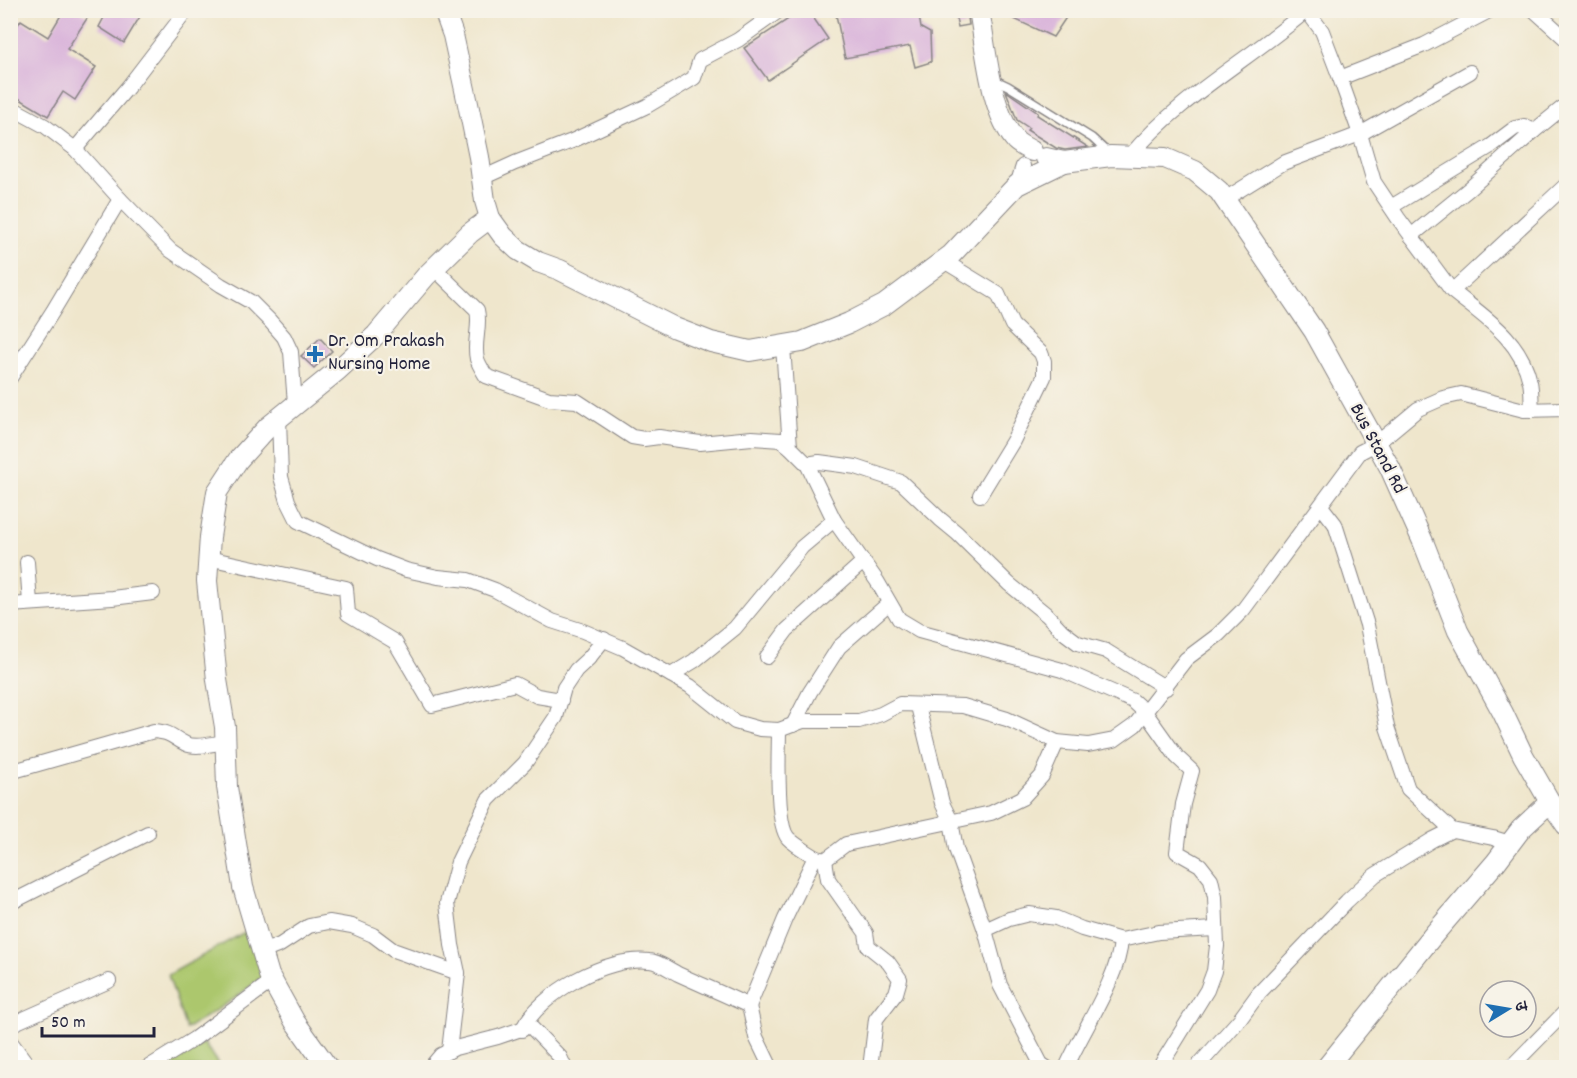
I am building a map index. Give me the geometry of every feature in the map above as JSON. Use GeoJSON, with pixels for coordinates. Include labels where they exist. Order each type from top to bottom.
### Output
{"type":"FeatureCollection","features":[{"type":"Feature","properties":{"kind":"street"},"geometry":{"type":"LineString","coordinates":[[75,149],[128,87],[187,10]]}},
{"type":"Feature","properties":{"kind":"street"},"geometry":{"type":"LineString","coordinates":[[444,10],[453,35],[490,219],[503,236],[518,250],[675,328],[711,342],[750,351],[802,342],[884,305],[944,261],[982,225],[1033,162],[1003,118],[991,78],[979,10]]}},
{"type":"Feature","properties":{"kind":"street"},"geometry":{"type":"LineString","coordinates":[[482,178],[572,141],[647,106],[694,78],[700,60],[738,40],[780,10]]}},
{"type":"Feature","properties":{"kind":"street"},"geometry":{"type":"LineString","coordinates":[[1340,78],[1424,45],[1491,10]]}},
{"type":"Feature","properties":{"kind":"street"},"geometry":{"type":"LineString","coordinates":[[1534,10],[1566,39]]}},
{"type":"Feature","properties":{"kind":"street"},"geometry":{"type":"LineString","coordinates":[[1120,156],[1307,11],[1322,31],[1360,134],[1374,182],[1452,291],[1499,329],[1515,346],[1524,363],[1530,383],[1532,410]]}},
{"type":"Feature","properties":{"kind":"street"},"geometry":{"type":"LineString","coordinates":[[1225,199],[1260,175],[1283,163],[1360,134],[1470,72]]}},
{"type":"Feature","properties":{"kind":"street"},"geometry":{"type":"LineString","coordinates":[[1411,236],[1566,105]]}},
{"type":"Feature","properties":{"kind":"street"},"geometry":{"type":"LineString","coordinates":[[10,107],[45,126],[75,149],[170,250],[221,285],[251,302],[270,321],[284,337],[291,352],[295,404]]}},
{"type":"Feature","properties":{"kind":"street"},"geometry":{"type":"LineString","coordinates":[[1391,207],[1491,146],[1515,128],[1524,126],[1534,131]]}},
{"type":"Feature","properties":{"kind":"street","name":"Bus Stand Rd"},"geometry":{"type":"LineString","coordinates":[[1033,162],[1120,156],[1165,158],[1196,171],[1219,191],[1314,331],[1390,468],[1424,544],[1458,631],[1523,755],[1566,825]]}},
{"type":"Feature","properties":{"kind":"street"},"geometry":{"type":"LineString","coordinates":[[1452,291],[1566,185]]}},
{"type":"Feature","properties":{"kind":"street"},"geometry":{"type":"LineString","coordinates":[[10,378],[120,199]]}},
{"type":"Feature","properties":{"kind":"street"},"geometry":{"type":"LineString","coordinates":[[328,1068],[295,1022],[272,981],[243,886],[227,787],[225,728],[211,631],[207,581],[217,492],[238,460],[279,418],[338,370],[375,335],[434,268],[470,233],[490,219]]}},
{"type":"Feature","properties":{"kind":"street"},"geometry":{"type":"LineString","coordinates":[[944,261],[998,294],[1012,325],[1041,353],[1044,361],[1044,377],[1012,441],[980,495]]}},
{"type":"Feature","properties":{"kind":"street"},"geometry":{"type":"LineString","coordinates":[[434,268],[477,310],[479,318],[476,341],[477,359],[486,376],[549,399],[577,401],[632,437],[644,439],[659,436],[700,443],[768,438],[781,440],[807,464],[834,520],[877,581],[888,604],[899,619],[919,632],[1062,670],[1133,701],[1145,712],[1177,757],[1192,771],[1183,804],[1177,852],[1200,865],[1211,879],[1215,897],[1214,971],[1207,990],[1160,1068]]}},
{"type":"Feature","properties":{"kind":"street"},"geometry":{"type":"LineString","coordinates":[[783,346],[790,447]]}},
{"type":"Feature","properties":{"kind":"street"},"geometry":{"type":"LineString","coordinates":[[279,418],[281,477],[288,501],[298,521],[377,559],[406,570],[438,577],[468,580],[495,590],[552,621],[604,639],[690,686],[735,722],[760,729],[779,729],[803,721],[859,721],[881,714],[900,704],[963,706],[987,711],[1057,742],[1088,745],[1113,740],[1135,725],[1166,688],[1186,659],[1218,635],[1243,610],[1360,452],[1376,444],[1418,409],[1443,398],[1461,394],[1524,410],[1566,408]]}},
{"type":"Feature","properties":{"kind":"street"},"geometry":{"type":"LineString","coordinates":[[807,464],[819,462],[856,467],[902,482],[1009,584],[1078,644],[1106,651],[1166,688]]}},
{"type":"Feature","properties":{"kind":"street"},"geometry":{"type":"LineString","coordinates":[[1321,506],[1335,524],[1367,625],[1387,727],[1408,789],[1452,830]]}},
{"type":"Feature","properties":{"kind":"street"},"geometry":{"type":"LineString","coordinates":[[671,675],[694,661],[735,628],[802,547],[834,520]]}},
{"type":"Feature","properties":{"kind":"street"},"geometry":{"type":"LineString","coordinates":[[208,558],[346,588],[348,614],[395,642],[432,705],[515,684],[537,696],[561,700]]}},
{"type":"Feature","properties":{"kind":"street"},"geometry":{"type":"LineString","coordinates":[[27,562],[30,603]]}},
{"type":"Feature","properties":{"kind":"street"},"geometry":{"type":"LineString","coordinates":[[767,657],[787,630],[863,562]]}},
{"type":"Feature","properties":{"kind":"street"},"geometry":{"type":"LineString","coordinates":[[10,605],[153,593]]}},
{"type":"Feature","properties":{"kind":"street"},"geometry":{"type":"LineString","coordinates":[[793,725],[810,692],[839,647],[888,604]]}},
{"type":"Feature","properties":{"kind":"street"},"geometry":{"type":"LineString","coordinates":[[449,1051],[458,973],[447,903],[458,862],[488,800],[525,763],[556,717],[564,688],[576,669],[589,658],[604,639]]}},
{"type":"Feature","properties":{"kind":"street"},"geometry":{"type":"LineString","coordinates":[[918,705],[942,803],[951,821],[956,849],[985,930],[1000,985],[1041,1064],[1047,1068]]}},
{"type":"Feature","properties":{"kind":"street"},"geometry":{"type":"LineString","coordinates":[[779,729],[782,827],[788,837],[820,858],[828,879],[866,933],[868,946],[888,962],[900,979],[896,993],[876,1019],[870,1068]]}},
{"type":"Feature","properties":{"kind":"street"},"geometry":{"type":"LineString","coordinates":[[10,772],[154,730],[169,732],[188,745],[226,742]]}},
{"type":"Feature","properties":{"kind":"street"},"geometry":{"type":"LineString","coordinates":[[771,1068],[756,1037],[749,1006],[785,919],[820,858],[846,844],[991,813],[1022,798],[1042,776],[1057,742]]}},
{"type":"Feature","properties":{"kind":"street"},"geometry":{"type":"LineString","coordinates":[[1326,1068],[1521,829],[1550,802]]}},
{"type":"Feature","properties":{"kind":"street"},"geometry":{"type":"LineString","coordinates":[[1196,1068],[1240,1019],[1259,993],[1375,875],[1452,830],[1510,843]]}},
{"type":"Feature","properties":{"kind":"street"},"geometry":{"type":"LineString","coordinates":[[10,903],[148,833]]}},
{"type":"Feature","properties":{"kind":"street"},"geometry":{"type":"LineString","coordinates":[[985,930],[1029,914],[1056,918],[1082,929],[1121,940],[1159,932],[1216,929]]}},
{"type":"Feature","properties":{"kind":"street"},"geometry":{"type":"LineString","coordinates":[[262,952],[280,945],[309,926],[329,922],[352,926],[373,935],[393,950],[458,973]]}},
{"type":"Feature","properties":{"kind":"street"},"geometry":{"type":"LineString","coordinates":[[1066,1068],[1112,976],[1120,954],[1121,940]]}},
{"type":"Feature","properties":{"kind":"street"},"geometry":{"type":"LineString","coordinates":[[522,1030],[529,1017],[549,998],[576,980],[597,970],[625,962],[650,960],[749,1006]]}},
{"type":"Feature","properties":{"kind":"street"},"geometry":{"type":"LineString","coordinates":[[10,1025],[109,981]]}},
{"type":"Feature","properties":{"kind":"street"},"geometry":{"type":"LineString","coordinates":[[147,1068],[194,1039],[272,981]]}},
{"type":"Feature","properties":{"kind":"street"},"geometry":{"type":"LineString","coordinates":[[1510,1068],[1564,1012],[1566,1017]]}},
{"type":"Feature","properties":{"kind":"street"},"geometry":{"type":"LineString","coordinates":[[430,1068],[441,1055],[449,1051],[530,1026],[560,1058],[565,1068]]}},
{"type":"Feature","properties":{"kind":"street"},"geometry":{"type":"LineString","coordinates":[[10,1041],[30,1068]]}},
{"type":"Feature","properties":{"kind":"lane"},"geometry":{"type":"LineString","coordinates":[[991,78],[1008,86],[1120,156]]}},
{"type":"Feature","properties":{"kind":"green space"},"geometry":{"type":"Polygon","coordinates":[[[250,929],[264,976],[231,1001],[186,1029],[168,975],[250,929]]]}},
{"type":"Feature","properties":{"kind":"green space"},"geometry":{"type":"Polygon","coordinates":[[[204,1043],[220,1067],[164,1067],[204,1043]]]}},
{"type":"Feature","properties":{"kind":"building"},"geometry":{"type":"Polygon","coordinates":[[[64,10],[78,10],[88,17],[67,49],[96,67],[75,100],[63,92],[48,116],[10,93],[10,36],[21,20],[48,37],[64,10]]]}},
{"type":"Feature","properties":{"kind":"building"},"geometry":{"type":"Polygon","coordinates":[[[108,10],[134,10],[141,15],[124,43],[99,27],[108,10]]]}},
{"type":"Feature","properties":{"kind":"building"},"geometry":{"type":"Polygon","coordinates":[[[802,10],[808,10],[828,39],[768,80],[744,48],[802,10]]]}},
{"type":"Feature","properties":{"kind":"building"},"geometry":{"type":"Polygon","coordinates":[[[835,10],[918,10],[921,28],[930,33],[931,62],[915,67],[910,46],[845,58],[835,10]]]}},
{"type":"Feature","properties":{"kind":"building"},"geometry":{"type":"Polygon","coordinates":[[[954,10],[967,10],[969,25],[958,27],[954,10]]]}},
{"type":"Feature","properties":{"kind":"building"},"geometry":{"type":"Polygon","coordinates":[[[995,10],[1071,10],[1053,37],[995,10]]]}},
{"type":"Feature","properties":{"kind":"building"},"geometry":{"type":"Polygon","coordinates":[[[1006,91],[1038,113],[1037,115],[1088,147],[1065,150],[1056,148],[1027,130],[1029,128],[1017,120],[1006,91]]]}},
{"type":"Feature","properties":{"kind":"building"},"geometry":{"type":"Polygon","coordinates":[[[320,338],[332,351],[314,368],[301,356],[320,338]]]}},
{"type":"Feature","properties":{"kind":"place","name":"Dr. Om Prakash Nursing Home"},"geometry":{"type":"Point","coordinates":[315,354]}}]}
